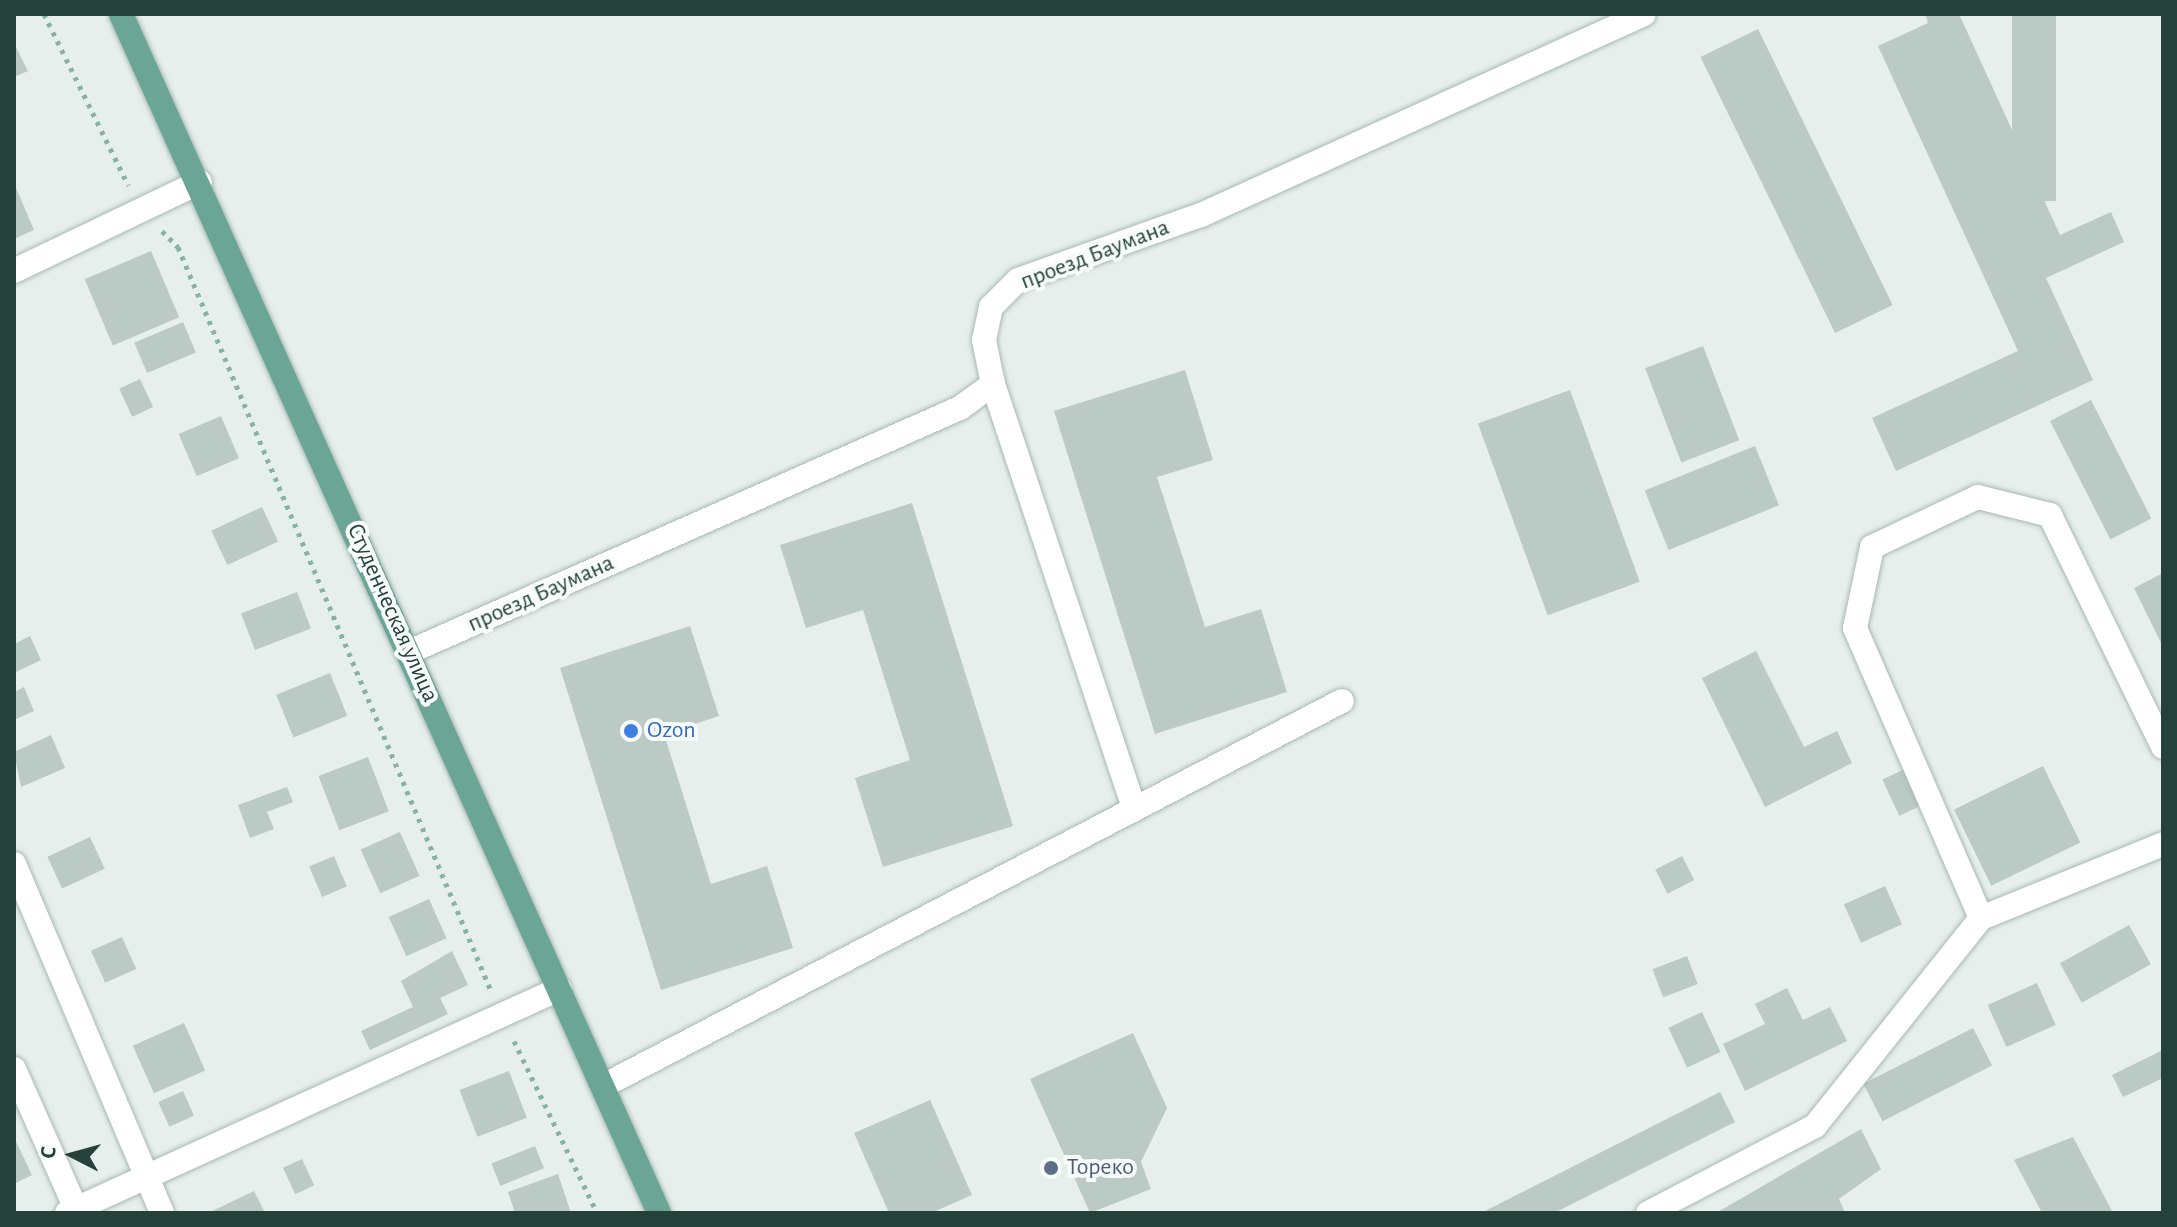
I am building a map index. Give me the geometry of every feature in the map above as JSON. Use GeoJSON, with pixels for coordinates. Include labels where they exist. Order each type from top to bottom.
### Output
{"type":"FeatureCollection","features":[{"type":"Feature","properties":{"kind":"main road","name":"Студенческая улица"},"geometry":{"type":"LineString","coordinates":[[121,14],[200,182],[659,1213]]}},
{"type":"Feature","properties":{"kind":"street","name":"проезд Баумана"},"geometry":{"type":"LineString","coordinates":[[409,652],[960,408],[993,384],[984,340],[991,307],[1018,280],[1201,215],[1644,14]]}},
{"type":"Feature","properties":{"kind":"street"},"geometry":{"type":"LineString","coordinates":[[14,271],[200,182]]}},
{"type":"Feature","properties":{"kind":"street"},"geometry":{"type":"LineString","coordinates":[[993,384],[1134,809]]}},
{"type":"Feature","properties":{"kind":"street"},"geometry":{"type":"LineString","coordinates":[[1981,918],[1855,628],[1872,547],[1978,497],[2050,515],[2163,747]]}},
{"type":"Feature","properties":{"kind":"street"},"geometry":{"type":"LineString","coordinates":[[603,1086],[1342,701]]}},
{"type":"Feature","properties":{"kind":"street"},"geometry":{"type":"LineString","coordinates":[[1648,1213],[1815,1126],[1981,918],[2163,844]]}},
{"type":"Feature","properties":{"kind":"street"},"geometry":{"type":"LineString","coordinates":[[14,864],[162,1213]]}},
{"type":"Feature","properties":{"kind":"street"},"geometry":{"type":"LineString","coordinates":[[14,1069],[72,1211],[559,989]]}},
{"type":"Feature","properties":{"kind":"path"},"geometry":{"type":"LineString","coordinates":[[44,14],[141,210],[178,247],[501,1015],[597,1213]]}},
{"type":"Feature","properties":{"kind":"building"},"geometry":{"type":"Polygon","coordinates":[[[1925,14],[1959,14],[2060,235],[2111,212],[2124,242],[2046,278],[2093,380],[1896,471],[1872,418],[2018,351],[1878,46],[1928,23],[1925,14]]]}},
{"type":"Feature","properties":{"kind":"building"},"geometry":{"type":"Polygon","coordinates":[[[2012,14],[2056,14],[2056,201],[2012,201],[2012,14]]]}},
{"type":"Feature","properties":{"kind":"building"},"geometry":{"type":"Polygon","coordinates":[[[1758,29],[1893,305],[1835,333],[1700,57],[1758,29]]]}},
{"type":"Feature","properties":{"kind":"building"},"geometry":{"type":"Polygon","coordinates":[[[14,43],[28,71],[14,77],[14,43]]]}},
{"type":"Feature","properties":{"kind":"building"},"geometry":{"type":"Polygon","coordinates":[[[14,183],[34,230],[14,239],[14,183]]]}},
{"type":"Feature","properties":{"kind":"building"},"geometry":{"type":"Polygon","coordinates":[[[151,251],[179,317],[113,345],[85,279],[151,251]]]}},
{"type":"Feature","properties":{"kind":"building"},"geometry":{"type":"Polygon","coordinates":[[[183,322],[196,352],[147,373],[134,343],[183,322]]]}},
{"type":"Feature","properties":{"kind":"building"},"geometry":{"type":"Polygon","coordinates":[[[1703,346],[1739,440],[1681,463],[1645,368],[1703,346]]]}},
{"type":"Feature","properties":{"kind":"building"},"geometry":{"type":"Polygon","coordinates":[[[1185,370],[1213,460],[1157,477],[1205,627],[1261,609],[1287,692],[1155,734],[1054,411],[1185,370]]]}},
{"type":"Feature","properties":{"kind":"building"},"geometry":{"type":"Polygon","coordinates":[[[140,379],[153,407],[132,417],[119,389],[140,379]]]}},
{"type":"Feature","properties":{"kind":"building"},"geometry":{"type":"Polygon","coordinates":[[[1570,390],[1640,582],[1548,615],[1478,424],[1570,390]]]}},
{"type":"Feature","properties":{"kind":"building"},"geometry":{"type":"Polygon","coordinates":[[[2091,400],[2151,519],[2110,539],[2050,421],[2091,400]]]}},
{"type":"Feature","properties":{"kind":"building"},"geometry":{"type":"Polygon","coordinates":[[[221,416],[239,458],[197,476],[179,434],[221,416]]]}},
{"type":"Feature","properties":{"kind":"building"},"geometry":{"type":"Polygon","coordinates":[[[1755,446],[1779,505],[1669,550],[1645,491],[1755,446]]]}},
{"type":"Feature","properties":{"kind":"building"},"geometry":{"type":"Polygon","coordinates":[[[912,503],[1013,826],[883,867],[855,778],[910,760],[863,610],[806,628],[780,545],[912,503]]]}},
{"type":"Feature","properties":{"kind":"building"},"geometry":{"type":"Polygon","coordinates":[[[262,507],[278,541],[227,565],[211,531],[262,507]]]}},
{"type":"Feature","properties":{"kind":"building"},"geometry":{"type":"Polygon","coordinates":[[[2163,573],[2163,647],[2134,588],[2163,573]]]}},
{"type":"Feature","properties":{"kind":"building"},"geometry":{"type":"Polygon","coordinates":[[[297,592],[311,628],[255,650],[241,614],[297,592]]]}},
{"type":"Feature","properties":{"kind":"building"},"geometry":{"type":"Polygon","coordinates":[[[690,626],[719,716],[664,734],[711,884],[767,866],[793,948],[661,990],[560,668],[690,626]]]}},
{"type":"Feature","properties":{"kind":"building"},"geometry":{"type":"Polygon","coordinates":[[[30,636],[41,660],[14,673],[14,644],[30,636]]]}},
{"type":"Feature","properties":{"kind":"building"},"geometry":{"type":"Polygon","coordinates":[[[1756,651],[1804,747],[1837,731],[1852,763],[1765,807],[1702,678],[1756,651]]]}},
{"type":"Feature","properties":{"kind":"building"},"geometry":{"type":"Polygon","coordinates":[[[330,673],[347,716],[293,737],[276,695],[330,673]]]}},
{"type":"Feature","properties":{"kind":"building"},"geometry":{"type":"Polygon","coordinates":[[[24,687],[34,711],[14,720],[14,692],[24,687]]]}},
{"type":"Feature","properties":{"kind":"building"},"geometry":{"type":"Polygon","coordinates":[[[51,735],[65,768],[21,787],[14,752],[51,735]]]}},
{"type":"Feature","properties":{"kind":"building"},"geometry":{"type":"Polygon","coordinates":[[[368,757],[389,811],[339,830],[319,776],[368,757]]]}},
{"type":"Feature","properties":{"kind":"building"},"geometry":{"type":"Polygon","coordinates":[[[2043,766],[2080,842],[1991,886],[1954,809],[2043,766]]]}},
{"type":"Feature","properties":{"kind":"building"},"geometry":{"type":"Polygon","coordinates":[[[1905,769],[1922,805],[1899,816],[1882,780],[1905,769]]]}},
{"type":"Feature","properties":{"kind":"building"},"geometry":{"type":"Polygon","coordinates":[[[287,787],[293,802],[267,812],[274,829],[250,838],[238,805],[287,787]]]}},
{"type":"Feature","properties":{"kind":"building"},"geometry":{"type":"Polygon","coordinates":[[[400,832],[420,876],[380,893],[361,849],[400,832]]]}},
{"type":"Feature","properties":{"kind":"building"},"geometry":{"type":"Polygon","coordinates":[[[90,837],[105,869],[62,889],[47,857],[90,837]]]}},
{"type":"Feature","properties":{"kind":"building"},"geometry":{"type":"Polygon","coordinates":[[[334,856],[347,886],[322,897],[309,867],[334,856]]]}},
{"type":"Feature","properties":{"kind":"building"},"geometry":{"type":"Polygon","coordinates":[[[1682,856],[1694,880],[1668,894],[1655,870],[1682,856]]]}},
{"type":"Feature","properties":{"kind":"building"},"geometry":{"type":"Polygon","coordinates":[[[1885,886],[1902,924],[1861,943],[1844,904],[1885,886]]]}},
{"type":"Feature","properties":{"kind":"building"},"geometry":{"type":"Polygon","coordinates":[[[429,899],[446,938],[406,956],[389,917],[429,899]]]}},
{"type":"Feature","properties":{"kind":"building"},"geometry":{"type":"Polygon","coordinates":[[[2129,925],[2151,964],[2082,1003],[2060,963],[2129,925]]]}},
{"type":"Feature","properties":{"kind":"building"},"geometry":{"type":"Polygon","coordinates":[[[122,937],[136,969],[105,983],[91,951],[122,937]]]}},
{"type":"Feature","properties":{"kind":"building"},"geometry":{"type":"Polygon","coordinates":[[[452,951],[468,985],[440,998],[448,1014],[370,1050],[361,1031],[413,1007],[401,981],[452,951]]]}},
{"type":"Feature","properties":{"kind":"building"},"geometry":{"type":"Polygon","coordinates":[[[1687,956],[1698,984],[1663,997],[1652,969],[1687,956]]]}},
{"type":"Feature","properties":{"kind":"building"},"geometry":{"type":"Polygon","coordinates":[[[2037,983],[2056,1025],[2006,1047],[1988,1005],[2037,983]]]}},
{"type":"Feature","properties":{"kind":"building"},"geometry":{"type":"Polygon","coordinates":[[[1787,988],[1803,1020],[1830,1007],[1847,1041],[1745,1091],[1723,1044],[1765,1024],[1755,1004],[1787,988]]]}},
{"type":"Feature","properties":{"kind":"building"},"geometry":{"type":"Polygon","coordinates":[[[1702,1012],[1721,1052],[1687,1068],[1668,1028],[1702,1012]]]}},
{"type":"Feature","properties":{"kind":"building"},"geometry":{"type":"Polygon","coordinates":[[[184,1023],[205,1071],[154,1093],[133,1046],[184,1023]]]}},
{"type":"Feature","properties":{"kind":"building"},"geometry":{"type":"Polygon","coordinates":[[[1973,1028],[1992,1065],[1882,1121],[1863,1084],[1973,1028]]]}},
{"type":"Feature","properties":{"kind":"building"},"geometry":{"type":"Polygon","coordinates":[[[1133,1033],[1167,1108],[1141,1162],[1151,1189],[1090,1213],[1030,1079],[1133,1033]]]}},
{"type":"Feature","properties":{"kind":"building"},"geometry":{"type":"Polygon","coordinates":[[[2163,1050],[2163,1078],[2123,1097],[2112,1075],[2163,1050]]]}},
{"type":"Feature","properties":{"kind":"building"},"geometry":{"type":"Polygon","coordinates":[[[509,1071],[527,1118],[477,1137],[460,1090],[509,1071]]]}},
{"type":"Feature","properties":{"kind":"building"},"geometry":{"type":"Polygon","coordinates":[[[183,1091],[194,1116],[169,1127],[158,1102],[183,1091]]]}},
{"type":"Feature","properties":{"kind":"building"},"geometry":{"type":"Polygon","coordinates":[[[1720,1092],[1735,1122],[1554,1213],[1481,1213],[1720,1092]]]}},
{"type":"Feature","properties":{"kind":"building"},"geometry":{"type":"Polygon","coordinates":[[[930,1100],[972,1195],[931,1213],[889,1213],[854,1133],[930,1100]]]}},
{"type":"Feature","properties":{"kind":"building"},"geometry":{"type":"Polygon","coordinates":[[[1861,1129],[1881,1169],[1839,1199],[1845,1213],[1716,1213],[1861,1129]]]}},
{"type":"Feature","properties":{"kind":"building"},"geometry":{"type":"Polygon","coordinates":[[[14,1137],[32,1175],[14,1184],[14,1137]]]}},
{"type":"Feature","properties":{"kind":"building"},"geometry":{"type":"Polygon","coordinates":[[[2073,1137],[2113,1213],[2042,1213],[2014,1160],[2073,1137]]]}},
{"type":"Feature","properties":{"kind":"building"},"geometry":{"type":"Polygon","coordinates":[[[535,1146],[544,1168],[500,1186],[491,1164],[535,1146]]]}},
{"type":"Feature","properties":{"kind":"building"},"geometry":{"type":"Polygon","coordinates":[[[302,1159],[314,1185],[295,1194],[283,1168],[302,1159]]]}},
{"type":"Feature","properties":{"kind":"building"},"geometry":{"type":"Polygon","coordinates":[[[558,1174],[571,1213],[515,1213],[508,1192],[558,1174]]]}},
{"type":"Feature","properties":{"kind":"building"},"geometry":{"type":"Polygon","coordinates":[[[254,1191],[265,1213],[208,1213],[254,1191]]]}},
{"type":"Feature","properties":{"kind":"place","name":"Ozon"},"geometry":{"type":"Point","coordinates":[631,731]}},
{"type":"Feature","properties":{"kind":"place","name":"Тореко"},"geometry":{"type":"Point","coordinates":[1051,1168]}}]}
